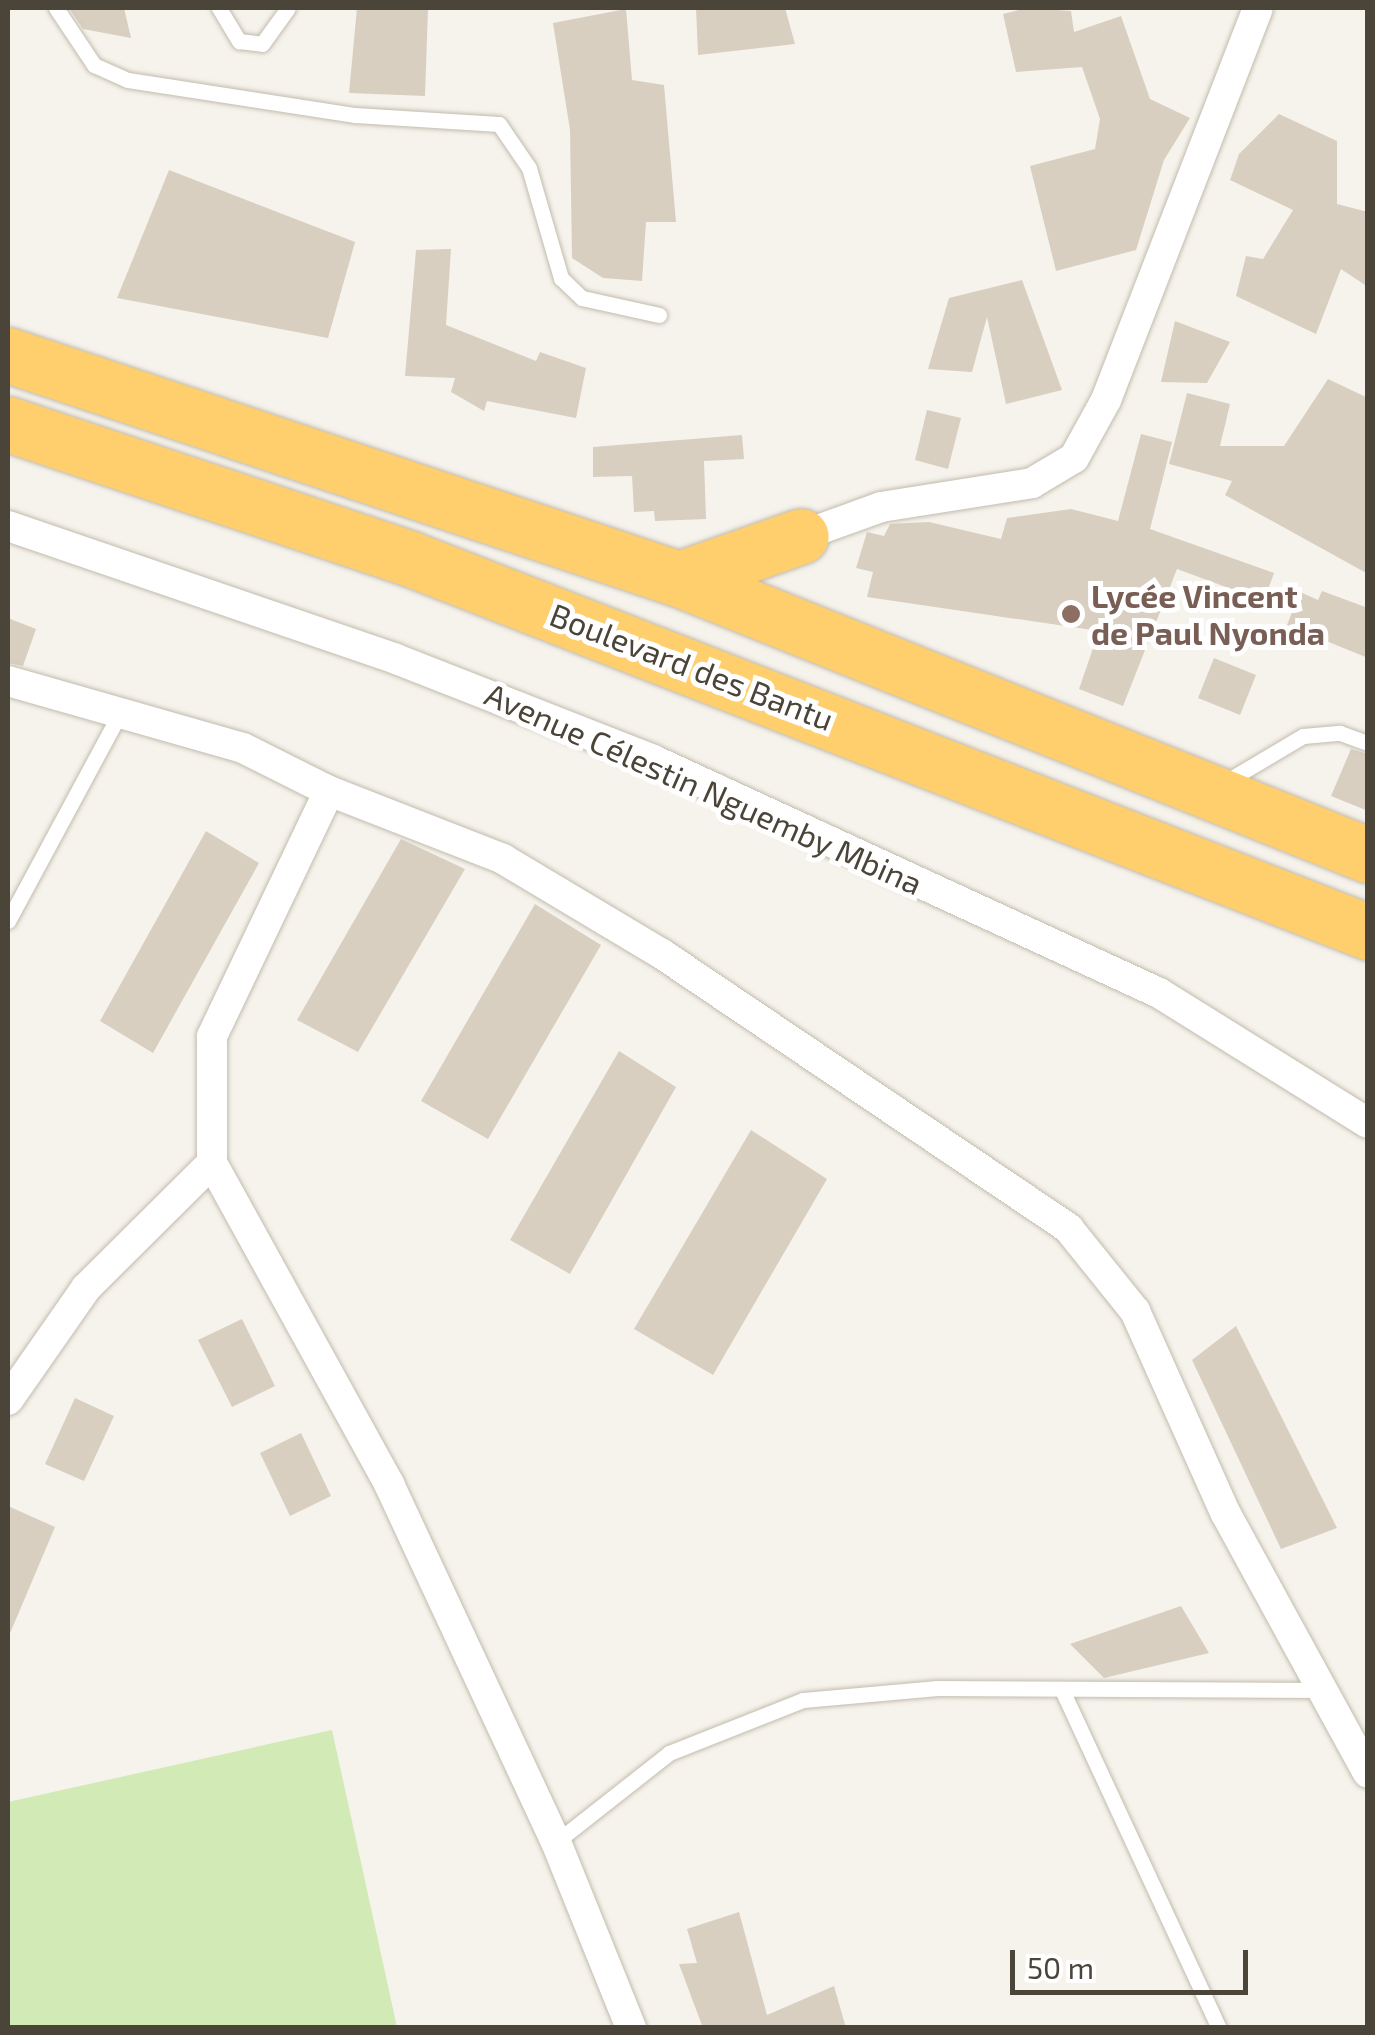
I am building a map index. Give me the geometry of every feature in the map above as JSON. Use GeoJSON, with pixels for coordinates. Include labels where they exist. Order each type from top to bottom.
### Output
{"type":"FeatureCollection","features":[{"type":"Feature","properties":{"kind":"highway"},"geometry":{"type":"LineString","coordinates":[[8,355],[679,579],[798,630],[1368,854]]}},
{"type":"Feature","properties":{"kind":"highway","name":"Boulevard des Bantu"},"geometry":{"type":"LineString","coordinates":[[8,424],[410,560],[1368,932]]}},
{"type":"Feature","properties":{"kind":"highway"},"geometry":{"type":"LineString","coordinates":[[679,579],[738,566],[801,536]]}},
{"type":"Feature","properties":{"kind":"highway"},"geometry":{"type":"LineString","coordinates":[[798,630],[783,581],[801,536]]}},
{"type":"Feature","properties":{"kind":"street"},"geometry":{"type":"LineString","coordinates":[[801,536],[881,507],[1032,483],[1082,448],[1258,8]]}},
{"type":"Feature","properties":{"kind":"street","name":"Avenue Célestin Nguemby Mbina"},"geometry":{"type":"LineString","coordinates":[[8,526],[396,659],[651,759],[1159,994],[1368,1124]]}},
{"type":"Feature","properties":{"kind":"street"},"geometry":{"type":"LineString","coordinates":[[8,681],[122,708],[243,748],[329,791],[420,820],[582,906],[1069,1229],[1135,1312],[1317,1690],[1368,1774]]}},
{"type":"Feature","properties":{"kind":"street"},"geometry":{"type":"LineString","coordinates":[[329,791],[212,1036],[212,1163],[389,1484],[556,1842],[631,2028]]}},
{"type":"Feature","properties":{"kind":"street"},"geometry":{"type":"LineString","coordinates":[[8,1400],[86,1288],[212,1163]]}},
{"type":"Feature","properties":{"kind":"lane"},"geometry":{"type":"LineString","coordinates":[[56,8],[94,66],[128,80],[355,115],[500,124],[528,168],[560,278],[582,298],[659,315]]}},
{"type":"Feature","properties":{"kind":"lane"},"geometry":{"type":"LineString","coordinates":[[219,8],[239,41],[262,44],[288,8]]}},
{"type":"Feature","properties":{"kind":"lane"},"geometry":{"type":"LineString","coordinates":[[8,921],[122,708]]}},
{"type":"Feature","properties":{"kind":"lane"},"geometry":{"type":"LineString","coordinates":[[1212,790],[1302,736],[1340,733],[1368,743]]}},
{"type":"Feature","properties":{"kind":"lane"},"geometry":{"type":"LineString","coordinates":[[556,1842],[669,1754],[803,1700],[1062,1690],[1317,1690]]}},
{"type":"Feature","properties":{"kind":"lane"},"geometry":{"type":"LineString","coordinates":[[1062,1690],[1220,2028]]}},
{"type":"Feature","properties":{"kind":"green space"},"geometry":{"type":"Polygon","coordinates":[[[332,1730],[397,2027],[8,2027],[8,1802],[332,1730]]]}},
{"type":"Feature","properties":{"kind":"building"},"geometry":{"type":"Polygon","coordinates":[[[69,8],[124,8],[131,38],[83,29],[69,8]]]}},
{"type":"Feature","properties":{"kind":"building"},"geometry":{"type":"Polygon","coordinates":[[[357,8],[428,8],[425,96],[349,93],[357,8]]]}},
{"type":"Feature","properties":{"kind":"building"},"geometry":{"type":"Polygon","coordinates":[[[696,8],[785,8],[795,44],[698,55],[696,8]]]}},
{"type":"Feature","properties":{"kind":"building"},"geometry":{"type":"Polygon","coordinates":[[[1027,8],[1071,11],[1074,32],[1121,16],[1150,99],[1190,118],[1164,160],[1136,250],[1056,271],[1030,166],[1095,149],[1100,119],[1082,67],[1016,72],[1003,14],[1027,8]]]}},
{"type":"Feature","properties":{"kind":"building"},"geometry":{"type":"Polygon","coordinates":[[[626,9],[632,80],[664,85],[676,222],[646,222],[642,281],[603,278],[572,258],[570,130],[553,23],[626,9]]]}},
{"type":"Feature","properties":{"kind":"building"},"geometry":{"type":"Polygon","coordinates":[[[1279,114],[1337,141],[1337,204],[1368,212],[1368,287],[1341,269],[1316,334],[1236,296],[1246,256],[1263,259],[1293,210],[1230,180],[1239,154],[1279,114]]]}},
{"type":"Feature","properties":{"kind":"building"},"geometry":{"type":"Polygon","coordinates":[[[169,170],[355,242],[328,338],[117,298],[169,170]]]}},
{"type":"Feature","properties":{"kind":"building"},"geometry":{"type":"Polygon","coordinates":[[[451,249],[446,325],[536,361],[540,352],[586,368],[576,418],[487,401],[484,411],[451,392],[455,378],[405,376],[416,250],[451,249]]]}},
{"type":"Feature","properties":{"kind":"building"},"geometry":{"type":"Polygon","coordinates":[[[1022,280],[1062,390],[1006,404],[987,317],[972,372],[928,369],[949,298],[1022,280]]]}},
{"type":"Feature","properties":{"kind":"building"},"geometry":{"type":"Polygon","coordinates":[[[1175,321],[1230,342],[1207,383],[1161,382],[1175,321]]]}},
{"type":"Feature","properties":{"kind":"building"},"geometry":{"type":"Polygon","coordinates":[[[1328,379],[1368,398],[1368,574],[1225,495],[1232,481],[1169,464],[1187,393],[1230,404],[1220,446],[1284,446],[1328,379]]]}},
{"type":"Feature","properties":{"kind":"building"},"geometry":{"type":"Polygon","coordinates":[[[927,410],[961,418],[948,469],[915,460],[927,410]]]}},
{"type":"Feature","properties":{"kind":"building","name":"Lycée Vincent de Paul Nyonda"},"geometry":{"type":"Polygon","coordinates":[[[1141,434],[1172,442],[1150,529],[1274,573],[1264,601],[1177,569],[1123,706],[1079,689],[1099,631],[867,597],[873,572],[856,568],[867,532],[884,536],[890,524],[929,522],[1001,539],[1007,518],[1071,509],[1118,521],[1141,434]]]}},
{"type":"Feature","properties":{"kind":"building"},"geometry":{"type":"Polygon","coordinates":[[[742,435],[744,459],[704,461],[706,519],[655,521],[654,511],[634,512],[632,476],[593,477],[593,447],[742,435]]]}},
{"type":"Feature","properties":{"kind":"building"},"geometry":{"type":"Polygon","coordinates":[[[1322,591],[1368,608],[1368,658],[1287,625],[1300,592],[1318,600],[1322,591]]]}},
{"type":"Feature","properties":{"kind":"building"},"geometry":{"type":"Polygon","coordinates":[[[8,618],[36,629],[23,666],[8,663],[8,618]]]}},
{"type":"Feature","properties":{"kind":"building"},"geometry":{"type":"Polygon","coordinates":[[[1214,658],[1256,675],[1240,715],[1198,698],[1214,658]]]}},
{"type":"Feature","properties":{"kind":"building"},"geometry":{"type":"Polygon","coordinates":[[[1351,749],[1368,754],[1368,811],[1331,796],[1351,749]]]}},
{"type":"Feature","properties":{"kind":"building"},"geometry":{"type":"Polygon","coordinates":[[[206,831],[259,863],[153,1053],[100,1021],[206,831]]]}},
{"type":"Feature","properties":{"kind":"building"},"geometry":{"type":"Polygon","coordinates":[[[401,839],[465,869],[358,1052],[297,1020],[401,839]]]}},
{"type":"Feature","properties":{"kind":"building"},"geometry":{"type":"Polygon","coordinates":[[[535,904],[601,945],[488,1139],[421,1101],[535,904]]]}},
{"type":"Feature","properties":{"kind":"building"},"geometry":{"type":"Polygon","coordinates":[[[619,1051],[676,1087],[570,1274],[510,1240],[619,1051]]]}},
{"type":"Feature","properties":{"kind":"building"},"geometry":{"type":"Polygon","coordinates":[[[751,1130],[827,1179],[713,1375],[634,1329],[751,1130]]]}},
{"type":"Feature","properties":{"kind":"building"},"geometry":{"type":"Polygon","coordinates":[[[242,1319],[275,1386],[232,1407],[198,1340],[242,1319]]]}},
{"type":"Feature","properties":{"kind":"building"},"geometry":{"type":"Polygon","coordinates":[[[1236,1326],[1337,1528],[1281,1549],[1192,1360],[1236,1326]]]}},
{"type":"Feature","properties":{"kind":"building"},"geometry":{"type":"Polygon","coordinates":[[[75,1398],[114,1416],[84,1481],[45,1464],[75,1398]]]}},
{"type":"Feature","properties":{"kind":"building"},"geometry":{"type":"Polygon","coordinates":[[[301,1433],[331,1496],[290,1516],[260,1453],[301,1433]]]}},
{"type":"Feature","properties":{"kind":"building"},"geometry":{"type":"Polygon","coordinates":[[[8,1506],[55,1527],[8,1638],[8,1506]]]}},
{"type":"Feature","properties":{"kind":"building"},"geometry":{"type":"Polygon","coordinates":[[[1181,1606],[1209,1653],[1104,1678],[1070,1644],[1181,1606]]]}},
{"type":"Feature","properties":{"kind":"building"},"geometry":{"type":"Polygon","coordinates":[[[739,1912],[767,2015],[834,1986],[846,2028],[703,2028],[679,1964],[697,1963],[687,1929],[739,1912]]]}},
{"type":"Feature","properties":{"kind":"place","name":"Lycée Vincent de Paul Nyonda"},"geometry":{"type":"Point","coordinates":[1071,614]}}]}
